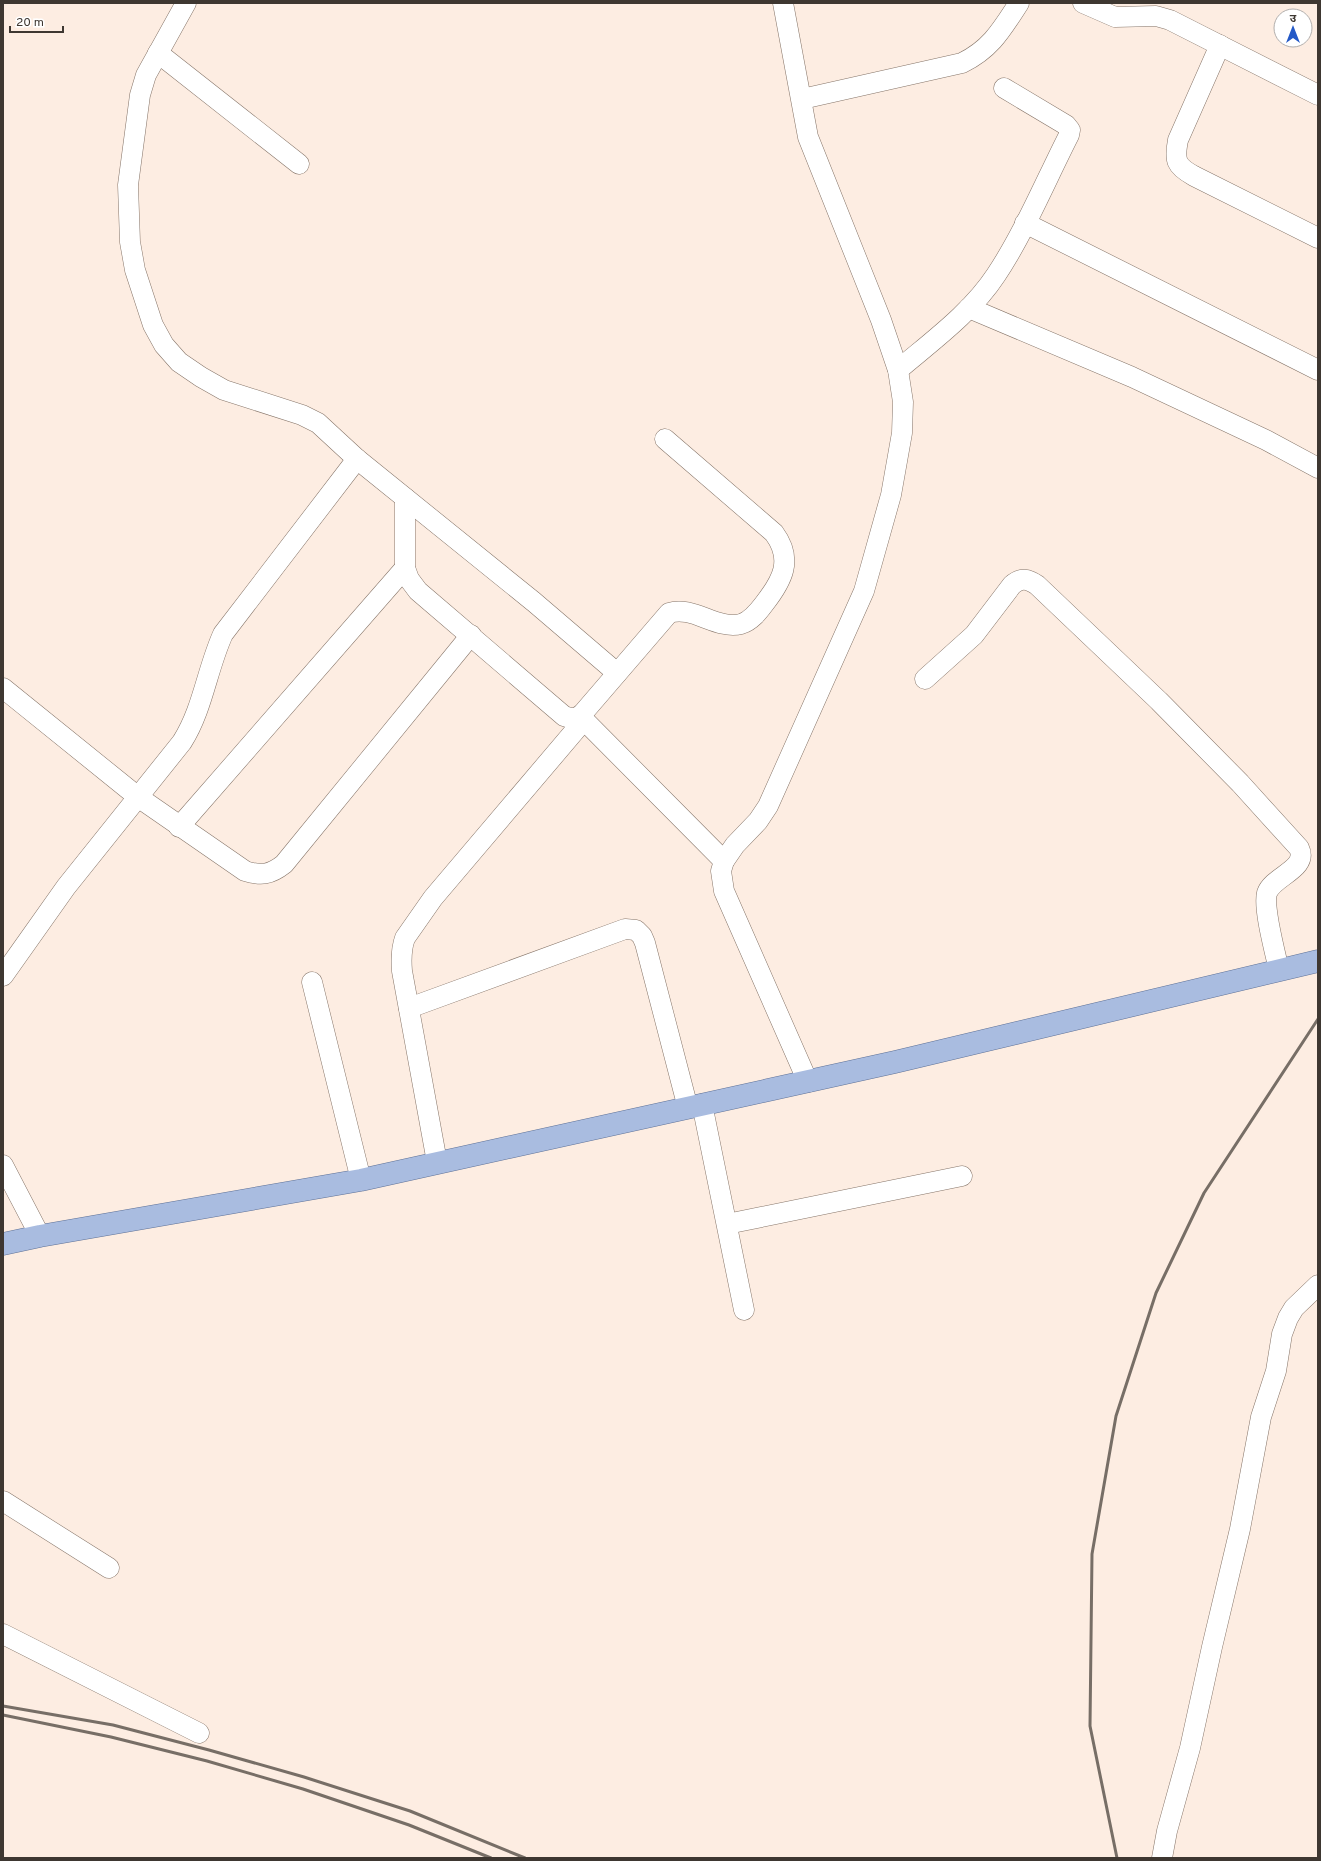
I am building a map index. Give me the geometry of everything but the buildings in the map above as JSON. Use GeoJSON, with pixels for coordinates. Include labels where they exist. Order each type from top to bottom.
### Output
{"type":"FeatureCollection","features":[{"type":"Feature","properties":{"kind":"main road"},"geometry":{"type":"LineString","coordinates":[[3,1244],[40,1236],[361,1180],[437,1162],[808,1082],[1041,1029],[1318,961]]}},
{"type":"Feature","properties":{"kind":"street"},"geometry":{"type":"LineString","coordinates":[[186,3],[146,75],[140,95],[128,184],[130,242],[135,270],[153,325],[164,345],[179,362],[201,378],[224,390],[302,415],[318,423],[357,459],[534,602],[617,673]]}},
{"type":"Feature","properties":{"kind":"street"},"geometry":{"type":"LineString","coordinates":[[783,3],[808,137],[881,320],[898,370],[903,402],[902,433],[891,495],[864,591],[768,806],[758,821],[735,845],[724,861],[721,871],[724,891],[808,1082]]}},
{"type":"Feature","properties":{"kind":"street"},"geometry":{"type":"LineString","coordinates":[[802,99],[962,63],[975,57],[986,49],[997,36],[1019,3]]}},
{"type":"Feature","properties":{"kind":"street"},"geometry":{"type":"LineString","coordinates":[[1083,3],[1110,16],[1134,10],[1163,17],[1318,96]]}},
{"type":"Feature","properties":{"kind":"street"},"geometry":{"type":"LineString","coordinates":[[1220,45],[1178,140],[1176,151],[1177,161],[1181,168],[1194,176],[1318,238]]}},
{"type":"Feature","properties":{"kind":"street"},"geometry":{"type":"LineString","coordinates":[[158,53],[299,164]]}},
{"type":"Feature","properties":{"kind":"street"},"geometry":{"type":"LineString","coordinates":[[898,370],[969,308],[996,276],[1025,223],[1069,135],[1070,130],[1066,125],[1004,88]]}},
{"type":"Feature","properties":{"kind":"street"},"geometry":{"type":"LineString","coordinates":[[1025,223],[1318,370]]}},
{"type":"Feature","properties":{"kind":"street"},"geometry":{"type":"LineString","coordinates":[[969,308],[1139,381],[1266,440],[1318,468]]}},
{"type":"Feature","properties":{"kind":"street"},"geometry":{"type":"LineString","coordinates":[[437,1162],[401,959],[401,952],[405,938],[433,898],[582,718],[617,673],[669,613],[684,611],[731,625],[740,624],[749,620],[776,590],[784,570],[780,541],[774,532],[665,439]]}},
{"type":"Feature","properties":{"kind":"street"},"geometry":{"type":"LineString","coordinates":[[3,976],[66,887],[190,729],[197,713],[210,665],[223,634],[357,459]]}},
{"type":"Feature","properties":{"kind":"street"},"geometry":{"type":"LineString","coordinates":[[405,498],[405,568],[409,579],[418,591],[564,716],[582,718],[724,861]]}},
{"type":"Feature","properties":{"kind":"street"},"geometry":{"type":"LineString","coordinates":[[179,827],[405,568]]}},
{"type":"Feature","properties":{"kind":"street"},"geometry":{"type":"LineString","coordinates":[[925,679],[974,635],[1012,585],[1023,579],[1031,581],[1037,585],[1158,701],[1240,783],[1299,848],[1301,853],[1300,861],[1270,886],[1266,900],[1279,970]]}},
{"type":"Feature","properties":{"kind":"street"},"geometry":{"type":"LineString","coordinates":[[3,688],[138,797],[179,827],[245,871],[257,875],[266,875],[275,872],[284,864],[471,635]]}},
{"type":"Feature","properties":{"kind":"street"},"geometry":{"type":"LineString","coordinates":[[409,1008],[625,929],[636,930],[645,942],[695,1106],[727,1224],[744,1310]]}},
{"type":"Feature","properties":{"kind":"street"},"geometry":{"type":"LineString","coordinates":[[312,982],[361,1180]]}},
{"type":"Feature","properties":{"kind":"street"},"geometry":{"type":"LineString","coordinates":[[3,1165],[40,1236]]}},
{"type":"Feature","properties":{"kind":"street"},"geometry":{"type":"LineString","coordinates":[[727,1224],[962,1176]]}},
{"type":"Feature","properties":{"kind":"street"},"geometry":{"type":"LineString","coordinates":[[1162,1858],[1167,1831],[1190,1748],[1240,1529],[1261,1416],[1276,1371],[1282,1334],[1288,1318],[1294,1308],[1318,1285]]}},
{"type":"Feature","properties":{"kind":"street"},"geometry":{"type":"LineString","coordinates":[[3,1501],[109,1568]]}},
{"type":"Feature","properties":{"kind":"street"},"geometry":{"type":"LineString","coordinates":[[3,1634],[199,1733]]}},
{"type":"Feature","properties":{"kind":"railway"},"geometry":{"type":"LineString","coordinates":[[1117,1858],[1090,1726],[1092,1554],[1116,1416],[1156,1293],[1204,1193],[1318,1019]]}},
{"type":"Feature","properties":{"kind":"railway"},"geometry":{"type":"LineString","coordinates":[[3,1706],[113,1725],[304,1777],[410,1811],[525,1858]]}},
{"type":"Feature","properties":{"kind":"railway"},"geometry":{"type":"LineString","coordinates":[[3,1715],[111,1737],[207,1761],[303,1789],[409,1825],[491,1858]]}}]}
